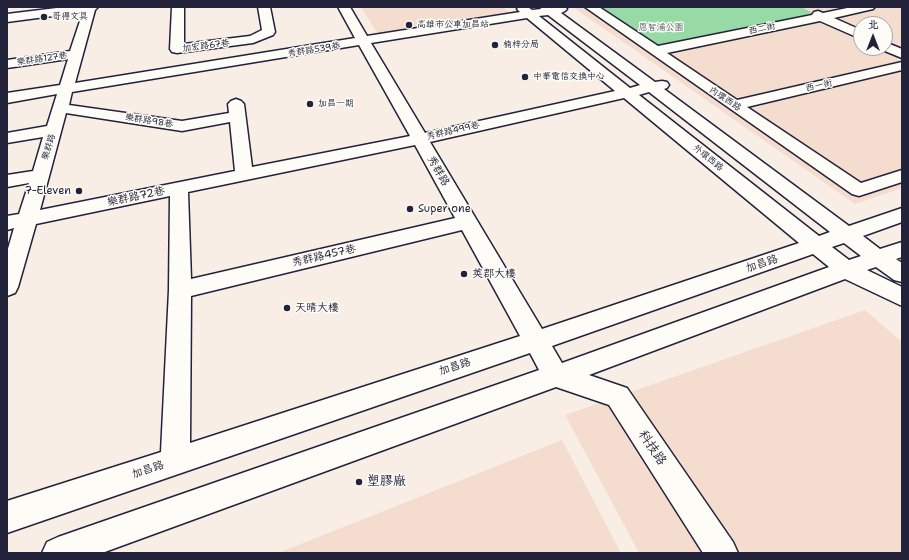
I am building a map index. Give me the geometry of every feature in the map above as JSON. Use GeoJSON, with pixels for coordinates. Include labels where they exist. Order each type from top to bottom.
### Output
{"type":"FeatureCollection","features":[{"type":"Feature","properties":{"kind":"street"},"geometry":{"type":"LineString","coordinates":[[7,18],[32,11],[91,7]]}},
{"type":"Feature","properties":{"kind":"street","name":"樂群路"},"geometry":{"type":"LineString","coordinates":[[7,287],[91,7]]}},
{"type":"Feature","properties":{"kind":"street","name":"加宏路67巷"},"geometry":{"type":"LineString","coordinates":[[178,7],[177,49],[253,39],[269,32],[264,7]]}},
{"type":"Feature","properties":{"kind":"street","name":"秀群路"},"geometry":{"type":"LineString","coordinates":[[344,7],[556,376]]}},
{"type":"Feature","properties":{"kind":"street","name":"內環西路"},"geometry":{"type":"LineString","coordinates":[[591,7],[859,190],[902,176]]}},
{"type":"Feature","properties":{"kind":"street"},"geometry":{"type":"LineString","coordinates":[[800,7],[853,31]]}},
{"type":"Feature","properties":{"kind":"street","name":"西二街"},"geometry":{"type":"LineString","coordinates":[[655,51],[869,7]]}},
{"type":"Feature","properties":{"kind":"street","name":"秀群路539巷"},"geometry":{"type":"LineString","coordinates":[[7,98],[364,42],[543,9]]}},
{"type":"Feature","properties":{"kind":"street","name":"外環西路"},"geometry":{"type":"LineString","coordinates":[[543,9],[839,237],[881,260],[902,274]]}},
{"type":"Feature","properties":{"kind":"street","name":"外環西路"},"geometry":{"type":"LineString","coordinates":[[543,9],[839,237],[881,260],[902,297]]}},
{"type":"Feature","properties":{"kind":"street"},"geometry":{"type":"LineString","coordinates":[[12,63],[22,49]]}},
{"type":"Feature","properties":{"kind":"street","name":"樂群路127巷"},"geometry":{"type":"LineString","coordinates":[[12,63],[76,54]]}},
{"type":"Feature","properties":{"kind":"street","name":"西一街"},"geometry":{"type":"LineString","coordinates":[[735,105],[902,66]]}},
{"type":"Feature","properties":{"kind":"street","name":"秀群路499巷"},"geometry":{"type":"LineString","coordinates":[[244,175],[646,88]]}},
{"type":"Feature","properties":{"kind":"street","name":"樂群路98巷"},"geometry":{"type":"LineString","coordinates":[[60,108],[182,126],[236,110],[244,175]]}},
{"type":"Feature","properties":{"kind":"street"},"geometry":{"type":"LineString","coordinates":[[7,138],[54,130]]}},
{"type":"Feature","properties":{"kind":"street"},"geometry":{"type":"LineString","coordinates":[[7,181],[40,175]]}},
{"type":"Feature","properties":{"kind":"street","name":"樂群路72巷"},"geometry":{"type":"LineString","coordinates":[[7,223],[244,175]]}},
{"type":"Feature","properties":{"kind":"street"},"geometry":{"type":"LineString","coordinates":[[175,461],[180,290],[179,188]]}},
{"type":"Feature","properties":{"kind":"street","name":"加昌路"},"geometry":{"type":"LineString","coordinates":[[7,517],[536,341],[902,215]]}},
{"type":"Feature","properties":{"kind":"street","name":"秀群路457巷"},"geometry":{"type":"LineString","coordinates":[[180,290],[467,222]]}},
{"type":"Feature","properties":{"kind":"street"},"geometry":{"type":"LineString","coordinates":[[58,553],[881,260]]}},
{"type":"Feature","properties":{"kind":"street","name":"科技路"},"geometry":{"type":"LineString","coordinates":[[556,376],[618,396],[722,553]]}},
{"type":"Feature","properties":{"kind":"shaded area","name":"高雄市公車加昌站"},"geometry":{"type":"Polygon","coordinates":[[[361,7],[503,7],[512,15],[379,36],[361,7]]]}},
{"type":"Feature","properties":{"kind":"shaded area"},"geometry":{"type":"Polygon","coordinates":[[[573,7],[902,7],[902,188],[855,204],[573,7]]]}},
{"type":"Feature","properties":{"kind":"shaded area"},"geometry":{"type":"Polygon","coordinates":[[[865,310],[902,342],[902,553],[639,553],[565,415],[865,310]]]}},
{"type":"Feature","properties":{"kind":"shaded area"},"geometry":{"type":"Polygon","coordinates":[[[562,440],[621,553],[278,553],[562,440]]]}},
{"type":"Feature","properties":{"kind":"green space","name":"恩智浦公園"},"geometry":{"type":"Polygon","coordinates":[[[591,7],[801,7],[821,17],[655,51],[591,7]]]}},
{"type":"Feature","properties":{"kind":"place","name":"哥得文具"},"geometry":{"type":"Point","coordinates":[44,17]}},
{"type":"Feature","properties":{"kind":"place","name":"高雄市公車加昌站"},"geometry":{"type":"Point","coordinates":[409,25]}},
{"type":"Feature","properties":{"kind":"place","name":"楠梓分局"},"geometry":{"type":"Point","coordinates":[495,45]}},
{"type":"Feature","properties":{"kind":"place","name":"中華電信交換中心"},"geometry":{"type":"Point","coordinates":[525,77]}},
{"type":"Feature","properties":{"kind":"place","name":"加昌一期"},"geometry":{"type":"Point","coordinates":[310,104]}},
{"type":"Feature","properties":{"kind":"place","name":"7-Eleven"},"geometry":{"type":"Point","coordinates":[79,191]}},
{"type":"Feature","properties":{"kind":"place","name":"Super one"},"geometry":{"type":"Point","coordinates":[410,209]}},
{"type":"Feature","properties":{"kind":"place","name":"英郡大樓"},"geometry":{"type":"Point","coordinates":[464,274]}},
{"type":"Feature","properties":{"kind":"place","name":"天晴大樓"},"geometry":{"type":"Point","coordinates":[287,308]}},
{"type":"Feature","properties":{"kind":"place","name":"塑膠廠"},"geometry":{"type":"Point","coordinates":[359,482]}}]}
